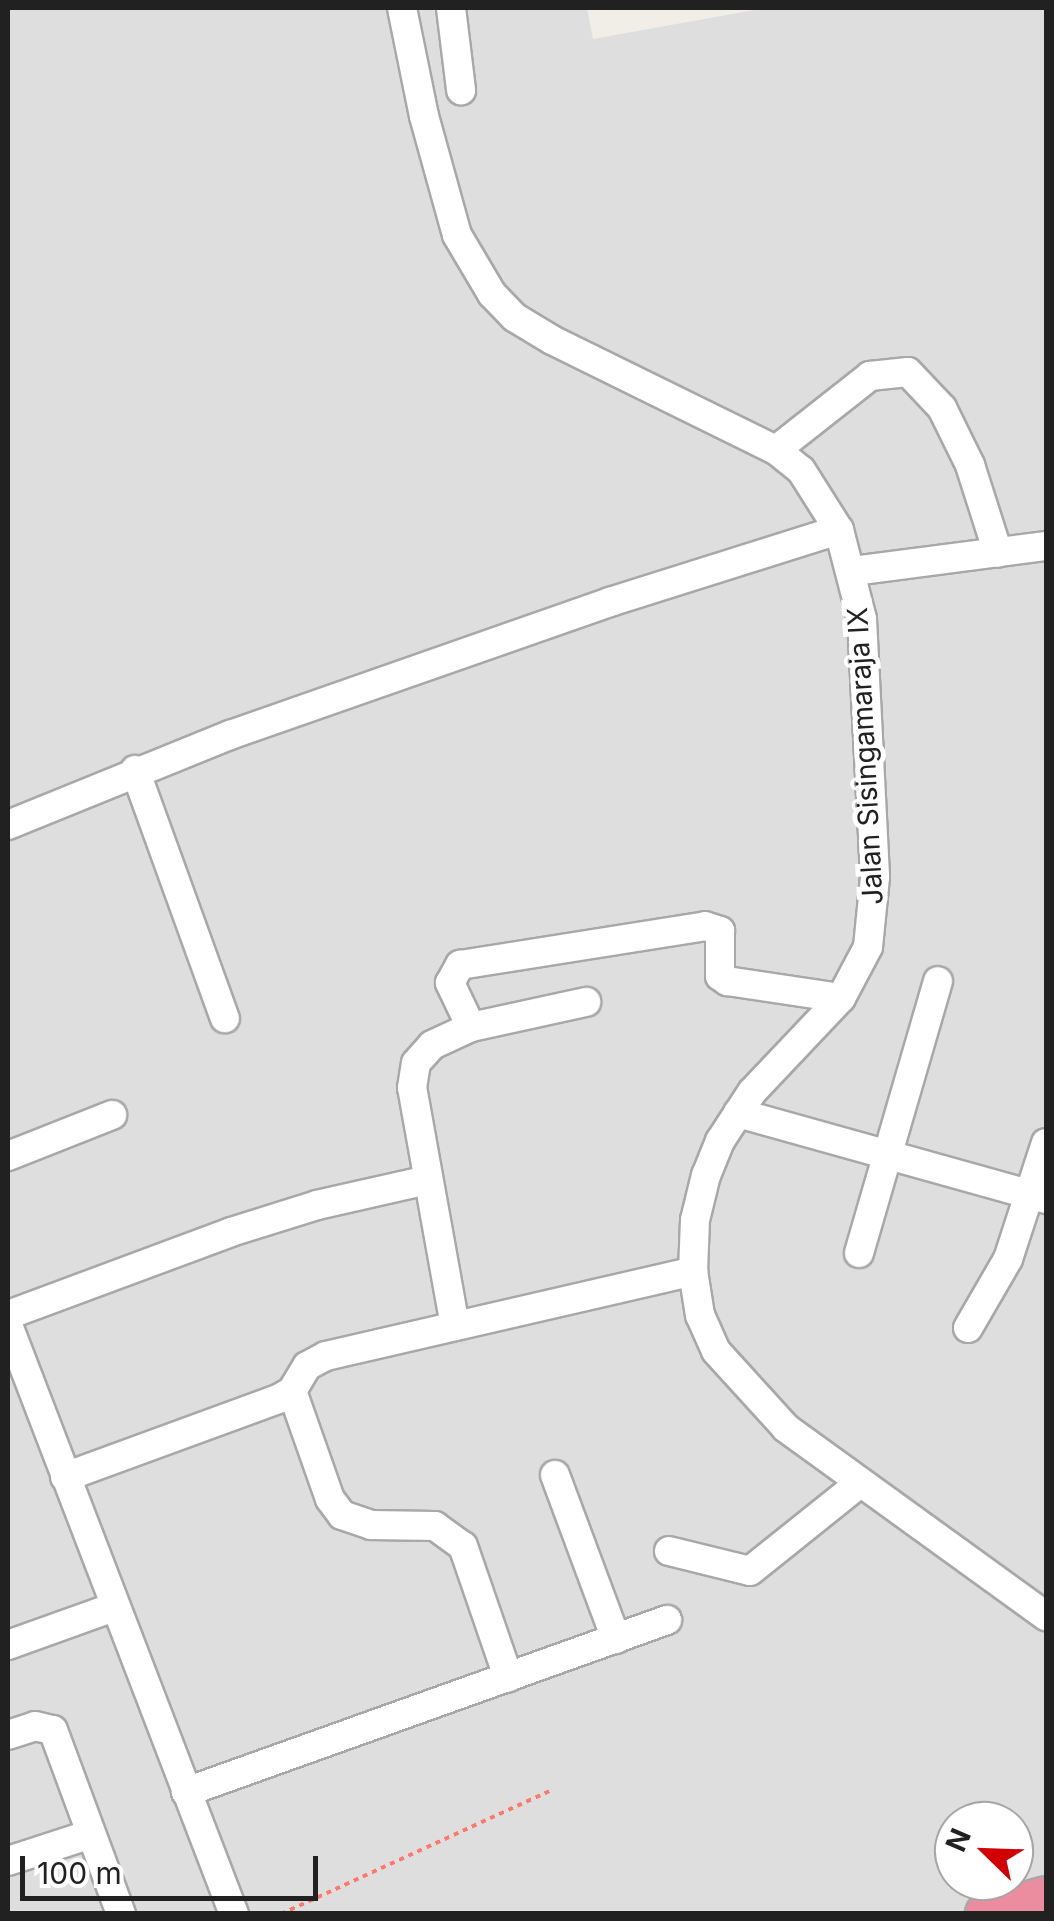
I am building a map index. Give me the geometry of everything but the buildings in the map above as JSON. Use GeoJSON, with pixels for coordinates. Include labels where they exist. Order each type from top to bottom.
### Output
{"type":"FeatureCollection","features":[{"type":"Feature","properties":{"kind":"highway"},"geometry":{"type":"LineString","coordinates":[[986,1914],[1046,1897]]}},
{"type":"Feature","properties":{"kind":"street","name":"Jalan Sisingamaraja IX"},"geometry":{"type":"LineString","coordinates":[[402,8],[424,116],[457,235],[492,294],[514,316],[552,340],[776,450],[800,470],[840,530],[862,619],[874,914],[861,968],[841,998],[795,1042],[738,1113],[706,1175],[695,1220],[693,1271],[700,1315],[716,1350],[786,1428],[1046,1616]]}},
{"type":"Feature","properties":{"kind":"street"},"geometry":{"type":"LineString","coordinates":[[450,8],[462,90]]}},
{"type":"Feature","properties":{"kind":"street"},"geometry":{"type":"LineString","coordinates":[[776,450],[870,376],[908,372],[942,408],[970,465],[998,553]]}},
{"type":"Feature","properties":{"kind":"street"},"geometry":{"type":"LineString","coordinates":[[8,825],[135,770],[610,602],[840,530]]}},
{"type":"Feature","properties":{"kind":"street"},"geometry":{"type":"LineString","coordinates":[[853,571],[1046,546]]}},
{"type":"Feature","properties":{"kind":"street"},"geometry":{"type":"LineString","coordinates":[[135,770],[226,1018]]}},
{"type":"Feature","properties":{"kind":"street"},"geometry":{"type":"LineString","coordinates":[[471,1028],[450,983],[460,965],[705,926],[720,930],[720,976],[727,982],[841,998]]}},
{"type":"Feature","properties":{"kind":"street"},"geometry":{"type":"LineString","coordinates":[[859,1252],[938,981]]}},
{"type":"Feature","properties":{"kind":"street"},"geometry":{"type":"LineString","coordinates":[[455,1326],[412,1088],[416,1063],[432,1045],[471,1028],[586,1002]]}},
{"type":"Feature","properties":{"kind":"street"},"geometry":{"type":"LineString","coordinates":[[738,1113],[1038,1197]]}},
{"type":"Feature","properties":{"kind":"street"},"geometry":{"type":"LineString","coordinates":[[8,1156],[112,1115]]}},
{"type":"Feature","properties":{"kind":"street"},"geometry":{"type":"LineString","coordinates":[[968,1328],[1038,1197],[1046,1142]]}},
{"type":"Feature","properties":{"kind":"street"},"geometry":{"type":"LineString","coordinates":[[8,1315],[231,1232],[318,1205],[428,1180]]}},
{"type":"Feature","properties":{"kind":"street"},"geometry":{"type":"LineString","coordinates":[[65,1477],[292,1391],[314,1361],[693,1271]]}},
{"type":"Feature","properties":{"kind":"street"},"geometry":{"type":"LineString","coordinates":[[8,1325],[234,1914]]}},
{"type":"Feature","properties":{"kind":"street"},"geometry":{"type":"LineString","coordinates":[[292,1391],[330,1498],[342,1515],[370,1525],[434,1526],[463,1546],[508,1677]]}},
{"type":"Feature","properties":{"kind":"street"},"geometry":{"type":"LineString","coordinates":[[555,1474],[616,1638]]}},
{"type":"Feature","properties":{"kind":"street"},"geometry":{"type":"LineString","coordinates":[[669,1551],[750,1571],[860,1482]]}},
{"type":"Feature","properties":{"kind":"street"},"geometry":{"type":"LineString","coordinates":[[8,1645],[114,1607]]}},
{"type":"Feature","properties":{"kind":"street"},"geometry":{"type":"LineString","coordinates":[[186,1792],[667,1620]]}},
{"type":"Feature","properties":{"kind":"street"},"geometry":{"type":"LineString","coordinates":[[8,1735],[35,1726],[53,1730],[121,1914]]}},
{"type":"Feature","properties":{"kind":"street"},"geometry":{"type":"LineString","coordinates":[[8,1861],[92,1834]]}},
{"type":"Feature","properties":{"kind":"path"},"geometry":{"type":"LineString","coordinates":[[281,1914],[550,1791]]}},
{"type":"Feature","properties":{"kind":"shaded area"},"geometry":{"type":"Polygon","coordinates":[[[8,8],[587,8],[593,39],[765,8],[1046,8],[1046,1913],[8,1914],[8,8]]]}}]}
